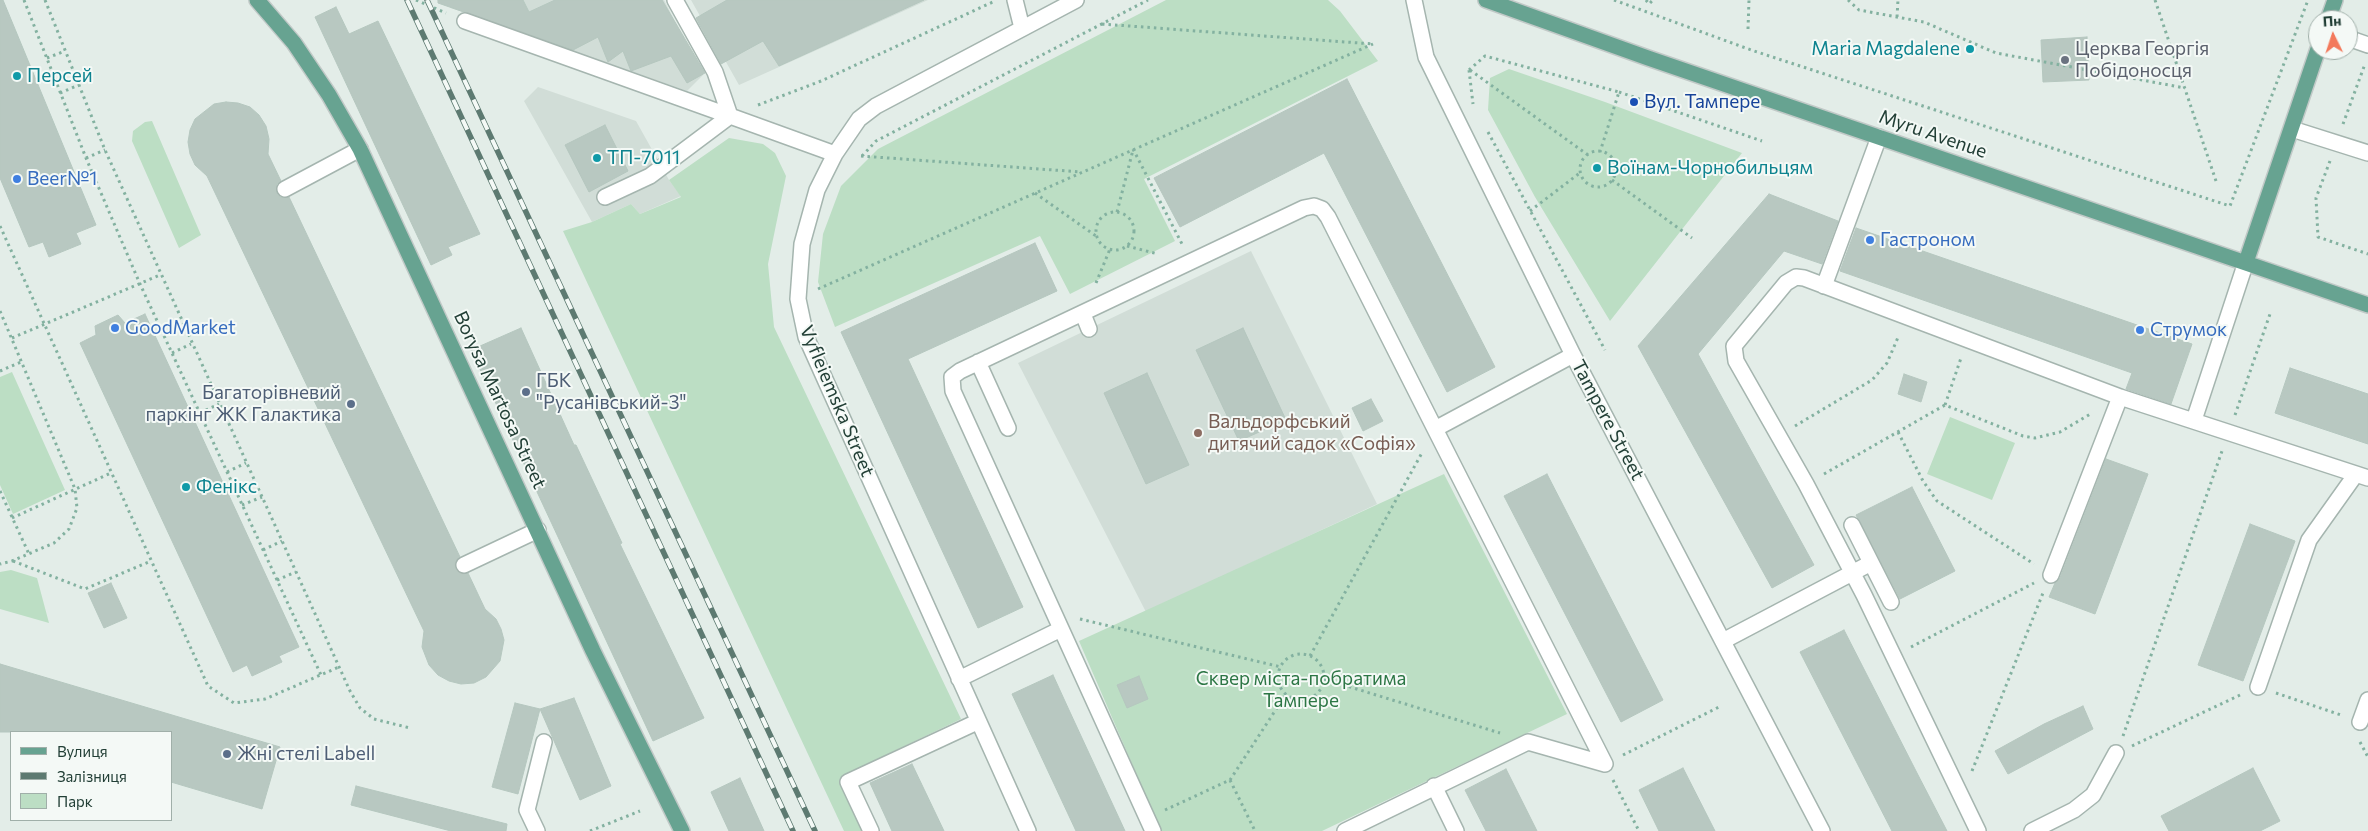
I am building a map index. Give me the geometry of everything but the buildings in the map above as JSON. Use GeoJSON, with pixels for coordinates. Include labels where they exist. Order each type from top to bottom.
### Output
{"type":"FeatureCollection","features":[{"type":"Feature","properties":{"kind":"main road","name":"Borysa Martosa Street"},"geometry":{"type":"LineString","coordinates":[[257,0],[294,44],[329,95],[360,149],[594,651],[682,831]]}},
{"type":"Feature","properties":{"kind":"main road","name":"Myru Avenue"},"geometry":{"type":"LineString","coordinates":[[1486,0],[2368,305]]}},
{"type":"Feature","properties":{"kind":"main road"},"geometry":{"type":"LineString","coordinates":[[2246,262],[2314,60]]}},
{"type":"Feature","properties":{"kind":"street"},"geometry":{"type":"LineString","coordinates":[[675,0],[715,72],[730,116]]}},
{"type":"Feature","properties":{"kind":"street"},"geometry":{"type":"LineString","coordinates":[[1015,0],[1022,28]]}},
{"type":"Feature","properties":{"kind":"street","name":"Vyfleiemska Street"},"geometry":{"type":"LineString","coordinates":[[1028,831],[977,722],[806,337],[798,299],[802,244],[817,190],[835,154],[859,119],[876,106],[1076,0]]}},
{"type":"Feature","properties":{"kind":"street","name":"Tampere Street"},"geometry":{"type":"LineString","coordinates":[[1414,0],[1426,58],[1573,355],[1822,831]]}},
{"type":"Feature","properties":{"kind":"street"},"geometry":{"type":"LineString","coordinates":[[465,21],[835,154]]}},
{"type":"Feature","properties":{"kind":"street"},"geometry":{"type":"LineString","coordinates":[[605,197],[650,176],[730,116]]}},
{"type":"Feature","properties":{"kind":"street"},"geometry":{"type":"LineString","coordinates":[[2292,129],[2368,154]]}},
{"type":"Feature","properties":{"kind":"street"},"geometry":{"type":"LineString","coordinates":[[1824,286],[1879,136]]}},
{"type":"Feature","properties":{"kind":"street"},"geometry":{"type":"LineString","coordinates":[[285,189],[360,149]]}},
{"type":"Feature","properties":{"kind":"street"},"geometry":{"type":"LineString","coordinates":[[1150,825],[953,391],[952,377],[978,362],[1304,208],[1314,206],[1322,209],[1605,764]]}},
{"type":"Feature","properties":{"kind":"street"},"geometry":{"type":"LineString","coordinates":[[2194,420],[2246,262]]}},
{"type":"Feature","properties":{"kind":"street"},"geometry":{"type":"LineString","coordinates":[[1978,831],[1895,655],[1806,484],[1736,361],[1734,346],[1790,279],[1796,277],[1804,278],[2120,397],[2229,431],[2362,476],[2309,540],[2258,687]]}},
{"type":"Feature","properties":{"kind":"street"},"geometry":{"type":"LineString","coordinates":[[1083,314],[1089,329]]}},
{"type":"Feature","properties":{"kind":"street"},"geometry":{"type":"LineString","coordinates":[[1435,430],[1573,355]]}},
{"type":"Feature","properties":{"kind":"street"},"geometry":{"type":"LineString","coordinates":[[978,362],[1008,428]]}},
{"type":"Feature","properties":{"kind":"street"},"geometry":{"type":"LineString","coordinates":[[2051,575],[2120,397]]}},
{"type":"Feature","properties":{"kind":"street"},"geometry":{"type":"LineString","coordinates":[[1852,525],[1892,602]]}},
{"type":"Feature","properties":{"kind":"street"},"geometry":{"type":"LineString","coordinates":[[464,565],[538,530]]}},
{"type":"Feature","properties":{"kind":"street"},"geometry":{"type":"LineString","coordinates":[[1723,640],[1871,563]]}},
{"type":"Feature","properties":{"kind":"street"},"geometry":{"type":"LineString","coordinates":[[958,679],[1061,628]]}},
{"type":"Feature","properties":{"kind":"street"},"geometry":{"type":"LineString","coordinates":[[2360,722],[2368,700]]}},
{"type":"Feature","properties":{"kind":"street"},"geometry":{"type":"LineString","coordinates":[[871,831],[848,782],[977,722]]}},
{"type":"Feature","properties":{"kind":"street"},"geometry":{"type":"LineString","coordinates":[[537,831],[527,810],[544,742]]}},
{"type":"Feature","properties":{"kind":"street"},"geometry":{"type":"LineString","coordinates":[[1345,831],[1434,786],[1528,742],[1605,764]]}},
{"type":"Feature","properties":{"kind":"street"},"geometry":{"type":"LineString","coordinates":[[2032,831],[2074,810],[2093,795],[2116,753]]}},
{"type":"Feature","properties":{"kind":"street"},"geometry":{"type":"LineString","coordinates":[[1434,786],[1456,831]]}},
{"type":"Feature","properties":{"kind":"path"},"geometry":{"type":"LineString","coordinates":[[24,0],[86,158],[140,284],[321,675]]}},
{"type":"Feature","properties":{"kind":"path"},"geometry":{"type":"LineString","coordinates":[[45,0],[105,150],[160,275],[339,667],[360,708],[374,719],[410,728]]}},
{"type":"Feature","properties":{"kind":"path"},"geometry":{"type":"LineString","coordinates":[[416,0],[465,21]]}},
{"type":"Feature","properties":{"kind":"path"},"geometry":{"type":"LineString","coordinates":[[730,116],[821,81],[998,0]]}},
{"type":"Feature","properties":{"kind":"path"},"geometry":{"type":"LineString","coordinates":[[862,156],[876,141],[1148,0]]}},
{"type":"Feature","properties":{"kind":"path"},"geometry":{"type":"LineString","coordinates":[[1614,0],[1754,51],[2230,206],[2308,0]]}},
{"type":"Feature","properties":{"kind":"path"},"geometry":{"type":"LineString","coordinates":[[1646,0],[1649,4],[1653,0]]}},
{"type":"Feature","properties":{"kind":"path"},"geometry":{"type":"LineString","coordinates":[[1748,29],[1749,0]]}},
{"type":"Feature","properties":{"kind":"path"},"geometry":{"type":"LineString","coordinates":[[1848,0],[1859,10],[1924,22],[1996,53],[2184,88]]}},
{"type":"Feature","properties":{"kind":"path"},"geometry":{"type":"LineString","coordinates":[[1898,0],[1898,17]]}},
{"type":"Feature","properties":{"kind":"path"},"geometry":{"type":"LineString","coordinates":[[2155,0],[2216,181]]}},
{"type":"Feature","properties":{"kind":"path"},"geometry":{"type":"LineString","coordinates":[[798,299],[1373,44],[1101,24]]}},
{"type":"Feature","properties":{"kind":"path"},"geometry":{"type":"LineString","coordinates":[[47,58],[65,51]]}},
{"type":"Feature","properties":{"kind":"path"},"geometry":{"type":"LineString","coordinates":[[1469,70],[1485,56],[1620,92],[1762,140]]}},
{"type":"Feature","properties":{"kind":"path"},"geometry":{"type":"LineString","coordinates":[[2368,58],[2316,198],[2318,237],[2368,254]]}},
{"type":"Feature","properties":{"kind":"path"},"geometry":{"type":"LineString","coordinates":[[1469,70],[1473,104],[1477,112]]}},
{"type":"Feature","properties":{"kind":"path"},"geometry":{"type":"LineString","coordinates":[[1469,70],[1588,155]]}},
{"type":"Feature","properties":{"kind":"path"},"geometry":{"type":"LineString","coordinates":[[60,92],[79,85]]}},
{"type":"Feature","properties":{"kind":"path"},"geometry":{"type":"LineString","coordinates":[[1600,152],[1620,92]]}},
{"type":"Feature","properties":{"kind":"path"},"geometry":{"type":"LineString","coordinates":[[1486,128],[1605,350]]}},
{"type":"Feature","properties":{"kind":"path"},"geometry":{"type":"LineString","coordinates":[[1117,212],[1133,149]]}},
{"type":"Feature","properties":{"kind":"path"},"geometry":{"type":"LineString","coordinates":[[1133,149],[1192,262]]}},
{"type":"Feature","properties":{"kind":"path"},"geometry":{"type":"LineString","coordinates":[[86,158],[105,150]]}},
{"type":"Feature","properties":{"kind":"path"},"geometry":{"type":"LineString","coordinates":[[1600,152],[1606,153],[1614,162],[1616,169],[1612,180],[1602,187],[1586,183],[1581,172],[1581,166],[1588,155],[1600,152]]}},
{"type":"Feature","properties":{"kind":"path"},"geometry":{"type":"LineString","coordinates":[[835,154],[1081,172]]}},
{"type":"Feature","properties":{"kind":"path"},"geometry":{"type":"LineString","coordinates":[[1530,211],[1581,172]]}},
{"type":"Feature","properties":{"kind":"path"},"geometry":{"type":"LineString","coordinates":[[1612,180],[1692,238]]}},
{"type":"Feature","properties":{"kind":"path"},"geometry":{"type":"LineString","coordinates":[[1035,193],[1096,236],[1102,245],[1110,250],[1122,249],[1131,241],[1134,229],[1132,223],[1124,214],[1111,212],[1100,218],[1096,236]]}},
{"type":"Feature","properties":{"kind":"path"},"geometry":{"type":"LineString","coordinates":[[0,226],[208,686],[234,703],[265,699],[339,667]]}},
{"type":"Feature","properties":{"kind":"path"},"geometry":{"type":"LineString","coordinates":[[12,338],[160,275]]}},
{"type":"Feature","properties":{"kind":"path"},"geometry":{"type":"LineString","coordinates":[[0,311],[75,489],[77,508],[69,529],[54,543],[12,561],[0,564]]}},
{"type":"Feature","properties":{"kind":"path"},"geometry":{"type":"LineString","coordinates":[[2116,753],[2270,314]]}},
{"type":"Feature","properties":{"kind":"path"},"geometry":{"type":"LineString","coordinates":[[1779,435],[1872,380],[1887,363],[1907,318]]}},
{"type":"Feature","properties":{"kind":"path"},"geometry":{"type":"LineString","coordinates":[[1806,484],[1945,405],[1968,340]]}},
{"type":"Feature","properties":{"kind":"path"},"geometry":{"type":"LineString","coordinates":[[172,353],[192,344]]}},
{"type":"Feature","properties":{"kind":"path"},"geometry":{"type":"LineString","coordinates":[[0,371],[21,362]]}},
{"type":"Feature","properties":{"kind":"path"},"geometry":{"type":"LineString","coordinates":[[1945,405],[2023,436],[2035,438],[2048,437],[2060,432],[2120,397]]}},
{"type":"Feature","properties":{"kind":"path"},"geometry":{"type":"LineString","coordinates":[[200,414],[219,404]]}},
{"type":"Feature","properties":{"kind":"path"},"geometry":{"type":"LineString","coordinates":[[1310,656],[1435,430]]}},
{"type":"Feature","properties":{"kind":"path"},"geometry":{"type":"LineString","coordinates":[[1898,432],[1923,481],[1937,500],[2051,575]]}},
{"type":"Feature","properties":{"kind":"path"},"geometry":{"type":"LineString","coordinates":[[227,472],[246,463]]}},
{"type":"Feature","properties":{"kind":"path"},"geometry":{"type":"LineString","coordinates":[[12,518],[111,473]]}},
{"type":"Feature","properties":{"kind":"path"},"geometry":{"type":"LineString","coordinates":[[0,491],[29,554]]}},
{"type":"Feature","properties":{"kind":"path"},"geometry":{"type":"LineString","coordinates":[[242,505],[262,497]]}},
{"type":"Feature","properties":{"kind":"path"},"geometry":{"type":"LineString","coordinates":[[263,550],[282,541]]}},
{"type":"Feature","properties":{"kind":"path"},"geometry":{"type":"LineString","coordinates":[[12,561],[85,589],[151,561]]}},
{"type":"Feature","properties":{"kind":"path"},"geometry":{"type":"LineString","coordinates":[[277,580],[296,572]]}},
{"type":"Feature","properties":{"kind":"path"},"geometry":{"type":"LineString","coordinates":[[1895,655],[2051,575]]}},
{"type":"Feature","properties":{"kind":"path"},"geometry":{"type":"LineString","coordinates":[[1962,796],[2051,575]]}},
{"type":"Feature","properties":{"kind":"path"},"geometry":{"type":"LineString","coordinates":[[1055,613],[1281,667]]}},
{"type":"Feature","properties":{"kind":"path"},"geometry":{"type":"LineString","coordinates":[[1302,654],[1310,656],[1322,666],[1324,679],[1317,694],[1300,700],[1286,694],[1279,680],[1281,667],[1292,656],[1302,654]]}},
{"type":"Feature","properties":{"kind":"path"},"geometry":{"type":"LineString","coordinates":[[1324,679],[1528,742]]}},
{"type":"Feature","properties":{"kind":"path"},"geometry":{"type":"LineString","coordinates":[[2116,753],[2258,687],[2360,722],[2358,737],[2368,756]]}},
{"type":"Feature","properties":{"kind":"path"},"geometry":{"type":"LineString","coordinates":[[1150,825],[1230,780],[1286,694]]}},
{"type":"Feature","properties":{"kind":"path"},"geometry":{"type":"LineString","coordinates":[[1639,831],[1605,764],[1719,707]]}},
{"type":"Feature","properties":{"kind":"path"},"geometry":{"type":"LineString","coordinates":[[1230,780],[1255,831]]}},
{"type":"Feature","properties":{"kind":"path"},"geometry":{"type":"LineString","coordinates":[[590,831],[640,811]]}},
{"type":"Feature","properties":{"kind":"shaded area"},"geometry":{"type":"Polygon","coordinates":[[[448,0],[664,0],[703,75],[687,91],[451,8],[448,0]]]}},
{"type":"Feature","properties":{"kind":"shaded area"},"geometry":{"type":"Polygon","coordinates":[[[691,0],[928,0],[739,85],[691,0]]]}},
{"type":"Feature","properties":{"kind":"shaded area"},"geometry":{"type":"Polygon","coordinates":[[[538,87],[636,121],[669,180],[681,196],[640,214],[631,204],[592,222],[524,101],[538,87]]]}},
{"type":"Feature","properties":{"kind":"shaded area","name":"Вальдорфський дитячий садок «Софія»"},"geometry":{"type":"Polygon","coordinates":[[[1251,251],[1377,504],[1146,612],[1018,363],[1251,251]]]}},
{"type":"Feature","properties":{"kind":"green space"},"geometry":{"type":"Polygon","coordinates":[[[1166,0],[1328,0],[1340,11],[1378,61],[1144,179],[1175,241],[1070,294],[1040,236],[835,327],[818,282],[823,234],[841,186],[878,149],[1166,0]]]}},
{"type":"Feature","properties":{"kind":"green space"},"geometry":{"type":"Polygon","coordinates":[[[1509,69],[1605,102],[1742,153],[1610,321],[1535,197],[1488,110],[1490,78],[1509,69]]]}},
{"type":"Feature","properties":{"kind":"green space"},"geometry":{"type":"Polygon","coordinates":[[[152,121],[201,235],[179,248],[132,141],[133,131],[145,122],[152,121]]]}},
{"type":"Feature","properties":{"kind":"green space"},"geometry":{"type":"Polygon","coordinates":[[[729,138],[763,144],[775,153],[786,176],[768,264],[774,327],[961,719],[842,776],[867,831],[844,831],[563,231],[592,222],[631,204],[640,214],[681,197],[669,180],[729,138]]]}},
{"type":"Feature","properties":{"kind":"green space"},"geometry":{"type":"Polygon","coordinates":[[[12,372],[65,490],[13,514],[0,485],[0,377],[12,372]]]}},
{"type":"Feature","properties":{"kind":"green space"},"geometry":{"type":"Polygon","coordinates":[[[1950,417],[2015,443],[1992,500],[1927,474],[1950,417]]]}},
{"type":"Feature","properties":{"kind":"green space","name":"Сквер міста-побратима Тампере"},"geometry":{"type":"Polygon","coordinates":[[[1444,474],[1567,714],[1322,831],[1161,831],[1079,641],[1444,474]]]}},
{"type":"Feature","properties":{"kind":"green space"},"geometry":{"type":"Polygon","coordinates":[[[11,570],[37,578],[49,623],[0,609],[0,572],[11,570]]]}},
{"type":"Feature","properties":{"kind":"railway"},"geometry":{"type":"LineString","coordinates":[[407,0],[793,831]]}},
{"type":"Feature","properties":{"kind":"railway"},"geometry":{"type":"LineString","coordinates":[[427,0],[815,831]]}},
{"type":"Feature","properties":{"kind":"place","name":"Maria Magdalene"},"geometry":{"type":"Point","coordinates":[1970,49]}},
{"type":"Feature","properties":{"kind":"place","name":"Церква Георгія Побідоносця"},"geometry":{"type":"Point","coordinates":[2065,60]}},
{"type":"Feature","properties":{"kind":"place","name":"Персей"},"geometry":{"type":"Point","coordinates":[17,76]}},
{"type":"Feature","properties":{"kind":"place","name":"Вул. Тампере"},"geometry":{"type":"Point","coordinates":[1634,102]}},
{"type":"Feature","properties":{"kind":"place","name":"ТП-7011"},"geometry":{"type":"Point","coordinates":[597,158]}},
{"type":"Feature","properties":{"kind":"place","name":"Воїнам-Чорнобильцям"},"geometry":{"type":"Point","coordinates":[1597,168]}},
{"type":"Feature","properties":{"kind":"place","name":"Beer№1"},"geometry":{"type":"Point","coordinates":[17,179]}},
{"type":"Feature","properties":{"kind":"place","name":"Гастроном"},"geometry":{"type":"Point","coordinates":[1870,240]}},
{"type":"Feature","properties":{"kind":"place","name":"GoodMarket"},"geometry":{"type":"Point","coordinates":[115,328]}},
{"type":"Feature","properties":{"kind":"place","name":"Струмок"},"geometry":{"type":"Point","coordinates":[2140,330]}},
{"type":"Feature","properties":{"kind":"place","name":"ГБК \"Русанівський-3\""},"geometry":{"type":"Point","coordinates":[526,392]}},
{"type":"Feature","properties":{"kind":"place","name":"Багаторівневий паркінг ЖК Галактика"},"geometry":{"type":"Point","coordinates":[351,404]}},
{"type":"Feature","properties":{"kind":"place","name":"Вальдорфський дитячий садок «Софія»"},"geometry":{"type":"Point","coordinates":[1198,433]}},
{"type":"Feature","properties":{"kind":"place","name":"Фенікс"},"geometry":{"type":"Point","coordinates":[186,487]}},
{"type":"Feature","properties":{"kind":"place","name":"Жні стелі Labell"},"geometry":{"type":"Point","coordinates":[227,754]}}]}
